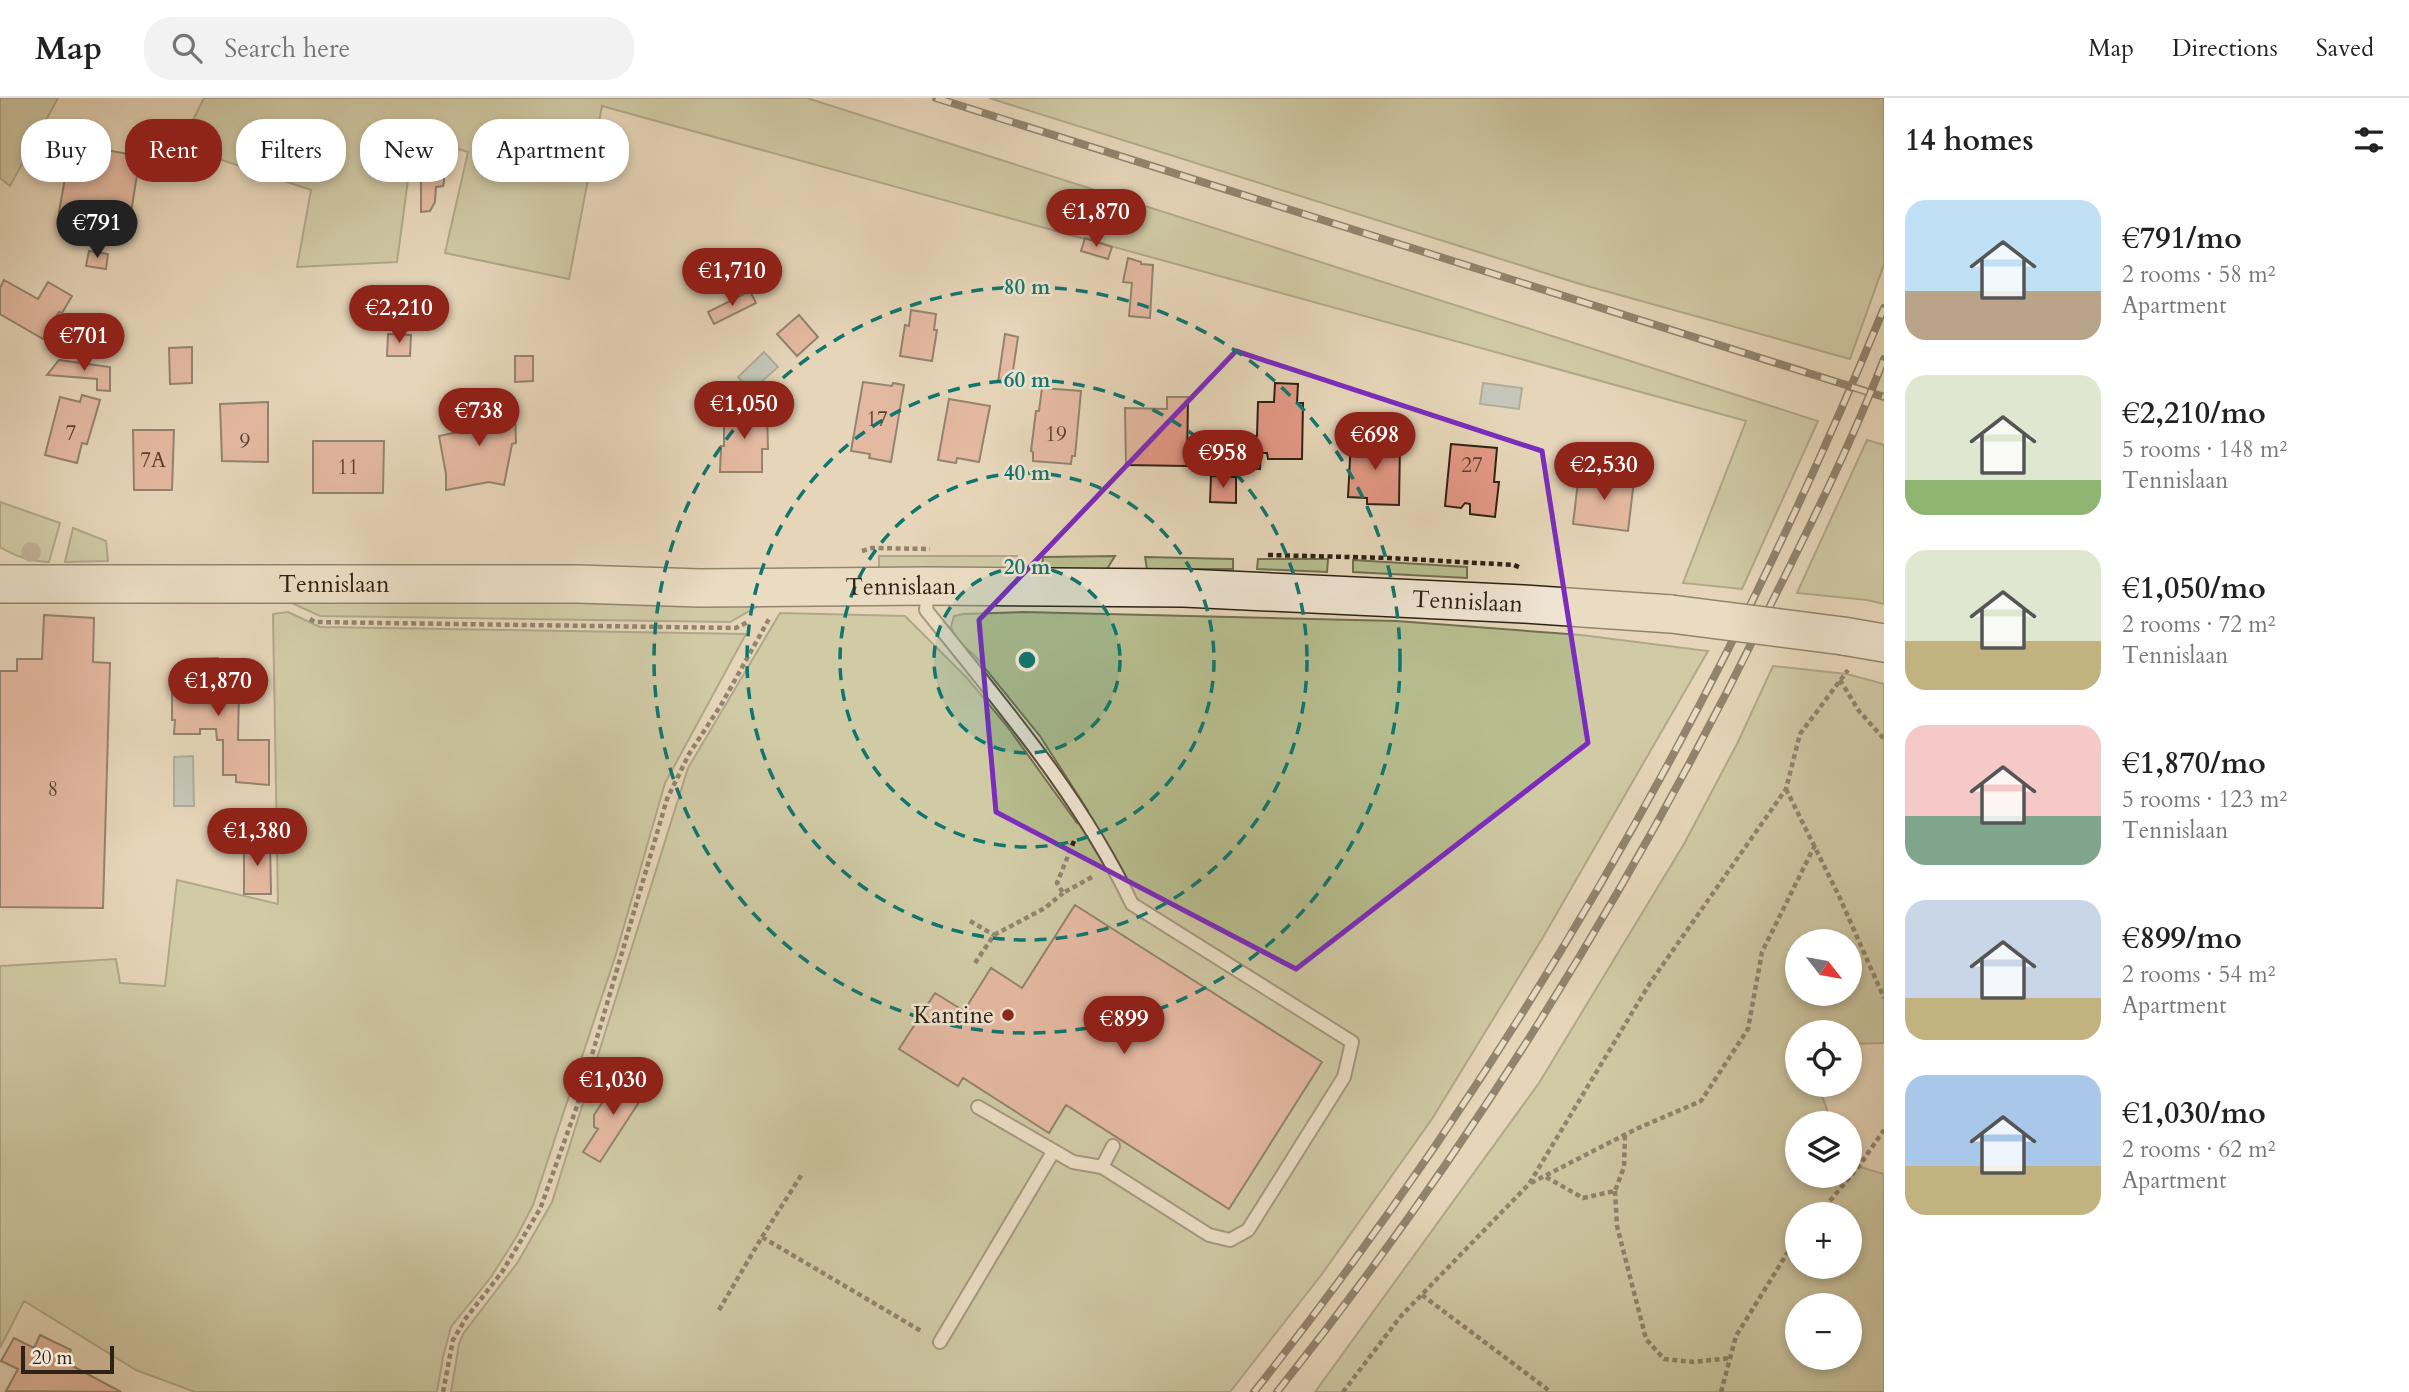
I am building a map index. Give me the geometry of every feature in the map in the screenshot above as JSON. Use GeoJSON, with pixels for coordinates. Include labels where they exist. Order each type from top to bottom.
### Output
{"type":"FeatureCollection","features":[{"type":"Feature","properties":{"kind":"street","name":"Tennislaan"},"geometry":{"type":"LineString","coordinates":[[0,584],[578,584],[783,589],[928,586],[1184,588],[1524,604],[1671,614],[1881,642]]}},
{"type":"Feature","properties":{"kind":"lane"},"geometry":{"type":"LineString","coordinates":[[928,586],[926,610],[1023,729],[1080,810],[1114,866],[1132,904],[1352,1042],[1344,1077],[1248,1230],[1230,1240],[1209,1235],[1102,1167],[1073,1162],[978,1107]]}},
{"type":"Feature","properties":{"kind":"lane"},"geometry":{"type":"LineString","coordinates":[[1102,1167],[1114,1146]]}},
{"type":"Feature","properties":{"kind":"lane"},"geometry":{"type":"LineString","coordinates":[[940,1342],[1054,1152]]}},
{"type":"Feature","properties":{"kind":"path"},"geometry":{"type":"LineString","coordinates":[[443,1392],[453,1339],[502,1272],[540,1209],[577,1106],[667,799],[689,754],[749,657],[774,609]]}},
{"type":"Feature","properties":{"kind":"path"},"geometry":{"type":"LineString","coordinates":[[1343,1392],[1401,1316],[1529,1184],[1650,983],[1786,789],[1800,734],[1840,680],[1881,642]]}},
{"type":"Feature","properties":{"kind":"path"},"geometry":{"type":"LineString","coordinates":[[1840,680],[1859,711],[1884,739]]}},
{"type":"Feature","properties":{"kind":"path"},"geometry":{"type":"LineString","coordinates":[[1786,789],[1815,845],[1884,998]]}},
{"type":"Feature","properties":{"kind":"path"},"geometry":{"type":"LineString","coordinates":[[1063,893],[1057,883],[1075,838]]}},
{"type":"Feature","properties":{"kind":"path"},"geometry":{"type":"LineString","coordinates":[[1529,1184],[1625,1135],[1701,1101],[1748,1029],[1762,952],[1815,845]]}},
{"type":"Feature","properties":{"kind":"path"},"geometry":{"type":"LineString","coordinates":[[975,963],[994,935],[1045,908],[1063,893],[1091,877]]}},
{"type":"Feature","properties":{"kind":"path"},"geometry":{"type":"LineString","coordinates":[[970,921],[994,935]]}},
{"type":"Feature","properties":{"kind":"path"},"geometry":{"type":"LineString","coordinates":[[1829,1202],[1859,1167],[1884,1130]]}},
{"type":"Feature","properties":{"kind":"path"},"geometry":{"type":"LineString","coordinates":[[1625,1135],[1624,1167],[1615,1191],[1617,1226],[1646,1339],[1664,1359],[1694,1363],[1730,1358]]}},
{"type":"Feature","properties":{"kind":"path"},"geometry":{"type":"LineString","coordinates":[[719,1310],[802,1174]]}},
{"type":"Feature","properties":{"kind":"path"},"geometry":{"type":"LineString","coordinates":[[1545,1176],[1583,1198],[1615,1191]]}},
{"type":"Feature","properties":{"kind":"path"},"geometry":{"type":"LineString","coordinates":[[762,1237],[940,1342]]}},
{"type":"Feature","properties":{"kind":"path"},"geometry":{"type":"LineString","coordinates":[[1721,1392],[1737,1336],[1785,1257]]}},
{"type":"Feature","properties":{"kind":"path"},"geometry":{"type":"LineString","coordinates":[[1422,1295],[1551,1392]]}},
{"type":"Feature","properties":{"kind":"highlighted area"},"geometry":{"type":"Polygon","coordinates":[[[1236,351],[1542,451],[1588,743],[1296,969],[996,812],[979,620],[1236,351]]]}},
{"type":"Feature","properties":{"kind":"green space"},"geometry":{"type":"Polygon","coordinates":[[[0,98],[58,98],[47,119],[21,119],[21,166],[10,186],[0,178],[0,98]]]}},
{"type":"Feature","properties":{"kind":"green space"},"geometry":{"type":"Polygon","coordinates":[[[204,98],[807,98],[1818,421],[1742,589],[1683,583],[1746,421],[602,106],[600,119],[472,119],[472,182],[588,182],[569,279],[445,253],[468,152],[458,149],[458,119],[360,119],[360,182],[408,182],[397,262],[297,267],[311,190],[287,182],[346,182],[346,119],[236,119],[236,165],[222,160],[222,119],[194,119],[204,98]]]}},
{"type":"Feature","properties":{"kind":"green space"},"geometry":{"type":"Polygon","coordinates":[[[989,98],[1884,98],[1884,264],[1850,359],[1580,284],[989,98]]]}},
{"type":"Feature","properties":{"kind":"green space"},"geometry":{"type":"Polygon","coordinates":[[[1867,440],[1884,445],[1884,604],[1797,593],[1867,440]]]}},
{"type":"Feature","properties":{"kind":"green space"},"geometry":{"type":"Polygon","coordinates":[[[0,502],[60,523],[49,562],[23,558],[0,547],[0,502]]]}},
{"type":"Feature","properties":{"kind":"green space"},"geometry":{"type":"Polygon","coordinates":[[[73,528],[106,541],[108,561],[65,562],[73,528]]]}},
{"type":"Feature","properties":{"kind":"green space"},"geometry":{"type":"Polygon","coordinates":[[[879,556],[1017,556],[1016,570],[879,568],[879,556]]]}},
{"type":"Feature","properties":{"kind":"green space"},"geometry":{"type":"Polygon","coordinates":[[[1115,556],[1107,569],[1042,569],[1043,557],[1115,556]]]}},
{"type":"Feature","properties":{"kind":"green space"},"geometry":{"type":"Polygon","coordinates":[[[1145,557],[1233,559],[1233,569],[1147,569],[1145,557]]]}},
{"type":"Feature","properties":{"kind":"green space"},"geometry":{"type":"Polygon","coordinates":[[[1258,559],[1328,559],[1327,572],[1257,569],[1258,559]]]}},
{"type":"Feature","properties":{"kind":"green space"},"geometry":{"type":"Polygon","coordinates":[[[1353,560],[1467,567],[1467,578],[1353,572],[1353,560]]]}},
{"type":"Feature","properties":{"kind":"green space"},"geometry":{"type":"Polygon","coordinates":[[[283,599],[765,602],[730,622],[320,616],[283,599]]]}},
{"type":"Feature","properties":{"kind":"green space"},"geometry":{"type":"Polygon","coordinates":[[[288,612],[320,627],[746,634],[665,783],[616,954],[533,1205],[491,1277],[451,1327],[437,1392],[195,1392],[136,1370],[24,1301],[0,1348],[0,966],[116,959],[120,983],[165,986],[177,880],[278,904],[273,614],[288,612]]]}},
{"type":"Feature","properties":{"kind":"green space"},"geometry":{"type":"Polygon","coordinates":[[[1023,612],[1396,621],[1581,635],[1708,651],[1542,939],[1432,1119],[1322,1274],[1230,1392],[451,1392],[463,1334],[518,1262],[552,1202],[688,768],[780,613],[905,616],[967,678],[1007,726],[1077,823],[1088,811],[1040,736],[975,656],[956,639],[951,627],[954,616],[963,614],[1023,612]]]}},
{"type":"Feature","properties":{"kind":"green space"},"geometry":{"type":"Polygon","coordinates":[[[1773,666],[1847,674],[1884,684],[1884,1043],[1862,1044],[1862,1020],[1785,1020],[1785,1097],[1822,1097],[1828,1111],[1785,1111],[1785,1188],[1862,1188],[1862,1168],[1884,1174],[1884,1392],[1315,1392],[1539,1083],[1684,844],[1737,744],[1773,666]]]}},
{"type":"Feature","properties":{"kind":"water"},"geometry":{"type":"Polygon","coordinates":[[[764,352],[778,367],[751,391],[738,377],[764,352]]]}},
{"type":"Feature","properties":{"kind":"water"},"geometry":{"type":"Polygon","coordinates":[[[1483,383],[1522,388],[1519,409],[1480,404],[1483,383]]]}},
{"type":"Feature","properties":{"kind":"water"},"geometry":{"type":"Polygon","coordinates":[[[193,756],[194,806],[174,806],[174,757],[193,756]]]}},
{"type":"Feature","properties":{"kind":"building"},"geometry":{"type":"Polygon","coordinates":[[[111,151],[125,153],[125,182],[136,182],[129,225],[59,212],[64,182],[111,182],[111,151]]]}},
{"type":"Feature","properties":{"kind":"building"},"geometry":{"type":"Polygon","coordinates":[[[421,182],[444,182],[443,186],[436,187],[435,202],[430,211],[421,212],[421,182]]]}},
{"type":"Feature","properties":{"kind":"building"},"geometry":{"type":"Polygon","coordinates":[[[1085,238],[1112,247],[1108,259],[1081,251],[1085,238]]]}},
{"type":"Feature","properties":{"kind":"building"},"geometry":{"type":"Polygon","coordinates":[[[89,251],[108,254],[106,269],[86,266],[89,251]]]}},
{"type":"Feature","properties":{"kind":"building"},"geometry":{"type":"Polygon","coordinates":[[[1128,258],[1141,264],[1153,265],[1150,318],[1129,316],[1132,283],[1123,282],[1128,258]]]}},
{"type":"Feature","properties":{"kind":"building"},"geometry":{"type":"Polygon","coordinates":[[[4,280],[38,299],[48,282],[72,296],[43,339],[0,314],[0,288],[4,280]]]}},
{"type":"Feature","properties":{"kind":"building"},"geometry":{"type":"Polygon","coordinates":[[[750,291],[756,303],[714,324],[708,312],[750,291]]]}},
{"type":"Feature","properties":{"kind":"building"},"geometry":{"type":"Polygon","coordinates":[[[911,310],[936,314],[934,330],[937,330],[932,361],[900,356],[905,325],[909,326],[911,310]]]}},
{"type":"Feature","properties":{"kind":"building"},"geometry":{"type":"Polygon","coordinates":[[[799,315],[818,337],[797,356],[777,334],[799,315]]]}},
{"type":"Feature","properties":{"kind":"building"},"geometry":{"type":"Polygon","coordinates":[[[388,334],[411,335],[410,356],[387,356],[388,334]]]}},
{"type":"Feature","properties":{"kind":"building"},"geometry":{"type":"Polygon","coordinates":[[[1005,334],[1018,337],[1011,384],[998,382],[1005,334]]]}},
{"type":"Feature","properties":{"kind":"building"},"geometry":{"type":"Polygon","coordinates":[[[192,347],[192,383],[170,384],[169,348],[192,347]]]}},
{"type":"Feature","properties":{"kind":"building"},"geometry":{"type":"Polygon","coordinates":[[[515,356],[533,356],[533,381],[515,382],[515,356]]]}},
{"type":"Feature","properties":{"kind":"building"},"geometry":{"type":"Polygon","coordinates":[[[59,360],[110,367],[110,391],[97,390],[97,379],[47,375],[59,360]]]}},
{"type":"Feature","properties":{"kind":"building"},"geometry":{"type":"Polygon","coordinates":[[[863,382],[904,385],[891,462],[869,458],[870,454],[851,451],[863,382]]]}},
{"type":"Feature","properties":{"kind":"building"},"geometry":{"type":"Polygon","coordinates":[[[1275,383],[1298,384],[1297,403],[1303,403],[1302,459],[1268,459],[1267,453],[1261,453],[1260,469],[1233,468],[1234,436],[1257,436],[1258,402],[1274,402],[1275,383]]]}},
{"type":"Feature","properties":{"kind":"building"},"geometry":{"type":"Polygon","coordinates":[[[1042,388],[1081,391],[1075,456],[1072,456],[1071,464],[1033,461],[1031,451],[1042,388]]]}},
{"type":"Feature","properties":{"kind":"building"},"geometry":{"type":"Polygon","coordinates":[[[82,395],[100,400],[87,444],[82,443],[77,463],[45,455],[60,397],[80,402],[82,395]]]}},
{"type":"Feature","properties":{"kind":"building"},"geometry":{"type":"Polygon","coordinates":[[[1167,397],[1188,397],[1187,466],[1126,465],[1125,408],[1167,409],[1167,397]]]}},
{"type":"Feature","properties":{"kind":"building"},"geometry":{"type":"Polygon","coordinates":[[[949,399],[990,406],[979,462],[957,458],[956,463],[938,460],[949,399]]]}},
{"type":"Feature","properties":{"kind":"building"},"geometry":{"type":"Polygon","coordinates":[[[268,402],[268,462],[222,461],[220,404],[268,402]]]}},
{"type":"Feature","properties":{"kind":"building"},"geometry":{"type":"Polygon","coordinates":[[[515,409],[516,443],[512,444],[504,485],[489,482],[446,490],[439,436],[458,432],[459,412],[515,409]]]}},
{"type":"Feature","properties":{"kind":"building"},"geometry":{"type":"Polygon","coordinates":[[[724,410],[767,410],[768,449],[762,449],[762,472],[720,472],[721,446],[724,446],[724,410]]]}},
{"type":"Feature","properties":{"kind":"building"},"geometry":{"type":"Polygon","coordinates":[[[133,430],[174,430],[172,490],[134,490],[133,430]]]}},
{"type":"Feature","properties":{"kind":"building"},"geometry":{"type":"Polygon","coordinates":[[[313,441],[384,441],[383,493],[313,493],[313,441]]]}},
{"type":"Feature","properties":{"kind":"building"},"geometry":{"type":"Polygon","coordinates":[[[1351,441],[1400,443],[1399,505],[1367,504],[1367,498],[1348,497],[1351,441]]]}},
{"type":"Feature","properties":{"kind":"building"},"geometry":{"type":"Polygon","coordinates":[[[1451,444],[1497,448],[1494,482],[1499,482],[1495,517],[1470,514],[1470,504],[1465,503],[1461,508],[1445,506],[1451,444]]]}},
{"type":"Feature","properties":{"kind":"building"},"geometry":{"type":"Polygon","coordinates":[[[1579,473],[1634,480],[1628,531],[1573,524],[1579,473]]]}},
{"type":"Feature","properties":{"kind":"building"},"geometry":{"type":"Polygon","coordinates":[[[1211,476],[1236,477],[1236,503],[1210,502],[1211,476]]]}},
{"type":"Feature","properties":{"kind":"building"},"geometry":{"type":"Polygon","coordinates":[[[44,615],[94,618],[93,662],[110,663],[103,908],[0,907],[0,671],[17,671],[17,659],[42,659],[44,615]]]}},
{"type":"Feature","properties":{"kind":"building"},"geometry":{"type":"Polygon","coordinates":[[[218,658],[219,662],[234,662],[234,689],[239,689],[238,740],[269,740],[269,785],[236,782],[236,775],[223,775],[223,740],[217,740],[216,729],[200,729],[200,734],[174,734],[172,672],[196,673],[196,659],[218,658]]]}},
{"type":"Feature","properties":{"kind":"building"},"geometry":{"type":"Polygon","coordinates":[[[244,841],[270,841],[271,894],[244,894],[244,841]]]}},
{"type":"Feature","properties":{"kind":"building"},"geometry":{"type":"Polygon","coordinates":[[[1075,905],[1322,1062],[1229,1209],[1066,1105],[1049,1133],[963,1078],[958,1086],[899,1049],[935,993],[964,1011],[991,968],[1022,988],[1075,905]]]}},
{"type":"Feature","properties":{"kind":"building"},"geometry":{"type":"Polygon","coordinates":[[[619,1077],[645,1093],[600,1162],[583,1152],[598,1129],[594,1127],[594,1115],[619,1077]]]}},
{"type":"Feature","properties":{"kind":"building"},"geometry":{"type":"Polygon","coordinates":[[[40,1335],[71,1350],[65,1362],[121,1392],[6,1391],[18,1369],[1,1361],[14,1338],[34,1348],[40,1335]]]}},
{"type":"Feature","properties":{"kind":"railway"},"geometry":{"type":"LineString","coordinates":[[936,98],[1884,397]]}},
{"type":"Feature","properties":{"kind":"railway"},"geometry":{"type":"LineString","coordinates":[[1254,1392],[1349,1267],[1440,1138],[1526,1007],[1607,872],[1684,735],[1755,595],[1822,452],[1884,308]]}},
{"type":"Feature","properties":{"kind":"railway"},"geometry":{"type":"LineString","coordinates":[[1277,1392],[1415,1209],[1542,1018],[1602,919],[1659,820],[1765,616],[1842,457],[1884,359]]}},
{"type":"Feature","properties":{"kind":"place","name":"Kantine"},"geometry":{"type":"Point","coordinates":[1008,1015]}}]}
